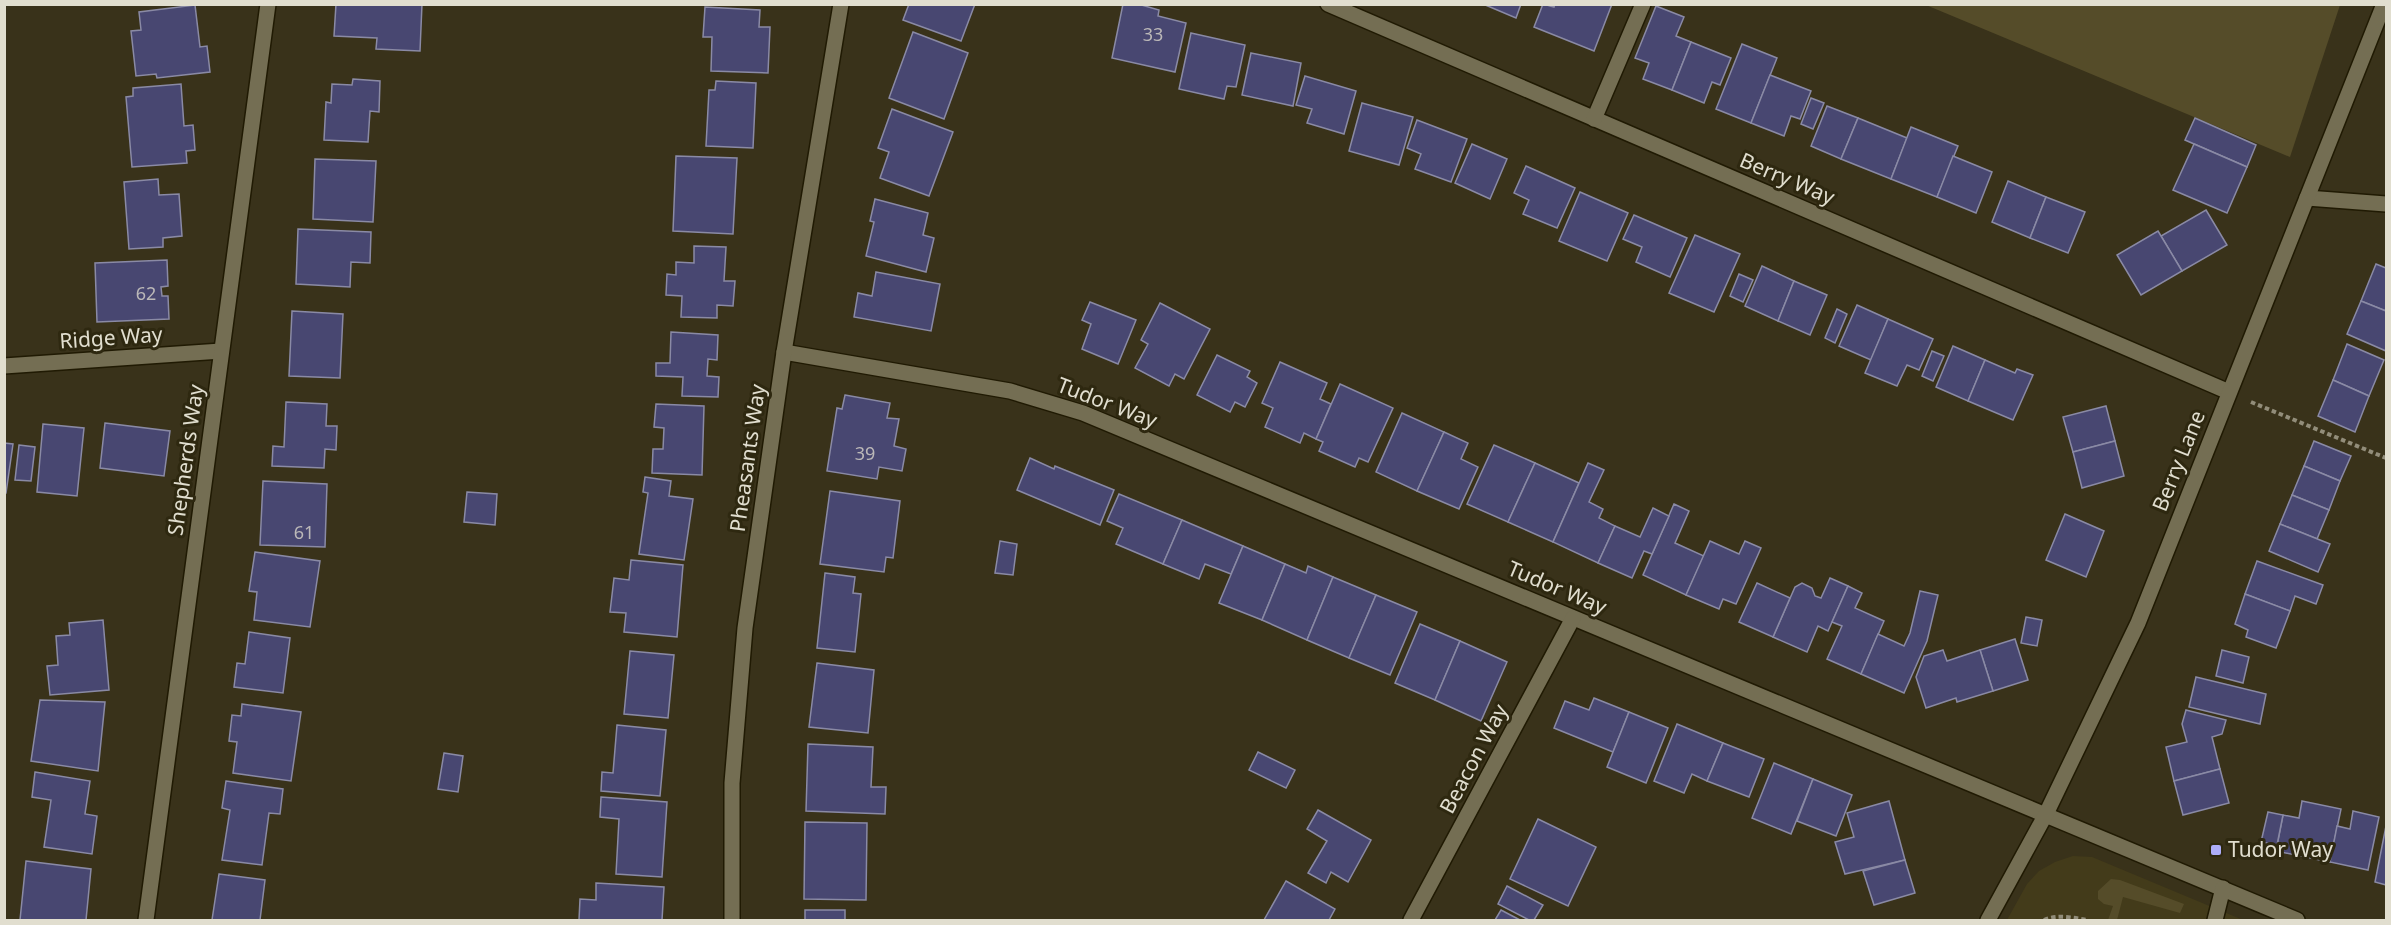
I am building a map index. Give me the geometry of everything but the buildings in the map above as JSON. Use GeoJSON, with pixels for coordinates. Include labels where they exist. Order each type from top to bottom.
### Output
{"type":"FeatureCollection","features":[{"type":"Feature","properties":{"kind":"street","name":"Shepherds Way"},"geometry":{"type":"LineString","coordinates":[[146,921],[268,4]]}},
{"type":"Feature","properties":{"kind":"street","name":"Pheasants Way"},"geometry":{"type":"LineString","coordinates":[[732,921],[732,783],[745,628],[784,352],[841,4]]}},
{"type":"Feature","properties":{"kind":"street","name":"Berry Way"},"geometry":{"type":"LineString","coordinates":[[1328,4],[2229,392]]}},
{"type":"Feature","properties":{"kind":"street"},"geometry":{"type":"LineString","coordinates":[[1594,119],[1643,4]]}},
{"type":"Feature","properties":{"kind":"street","name":"Berry Lane"},"geometry":{"type":"LineString","coordinates":[[1988,921],[2046,814],[2138,623],[2384,4]]}},
{"type":"Feature","properties":{"kind":"street"},"geometry":{"type":"LineString","coordinates":[[2307,198],[2386,204]]}},
{"type":"Feature","properties":{"kind":"street","name":"Ridge Way"},"geometry":{"type":"LineString","coordinates":[[4,366],[221,351]]}},
{"type":"Feature","properties":{"kind":"street","name":"Tudor Way"},"geometry":{"type":"LineString","coordinates":[[784,352],[1010,391],[1083,413],[2223,888],[2297,921]]}},
{"type":"Feature","properties":{"kind":"street","name":"Beacon Way"},"geometry":{"type":"LineString","coordinates":[[1411,921],[1573,618]]}},
{"type":"Feature","properties":{"kind":"street"},"geometry":{"type":"LineString","coordinates":[[2215,921],[2223,888]]}},
{"type":"Feature","properties":{"kind":"path"},"geometry":{"type":"LineString","coordinates":[[2229,392],[2386,458]]}},
{"type":"Feature","properties":{"kind":"path"},"geometry":{"type":"LineString","coordinates":[[2044,921],[2049,918],[2071,917],[2088,921]]}},
{"type":"Feature","properties":{"kind":"shaded area"},"geometry":{"type":"Polygon","coordinates":[[[1926,5],[2340,5],[2290,157],[1926,5]]]}},
{"type":"Feature","properties":{"kind":"shaded area"},"geometry":{"type":"Polygon","coordinates":[[[2073,856],[2092,857],[2243,920],[2007,920],[2027,884],[2039,871],[2073,856]]]}},
{"type":"Feature","properties":{"kind":"shaded area"},"geometry":{"type":"Polygon","coordinates":[[[2111,879],[2120,880],[2184,904],[2180,913],[2123,897],[2117,920],[2108,920],[2113,906],[2104,904],[2098,899],[2098,891],[2111,879]]]}},
{"type":"Feature","properties":{"kind":"place","name":"Tudor Way"},"geometry":{"type":"Point","coordinates":[2216,850]}}]}
